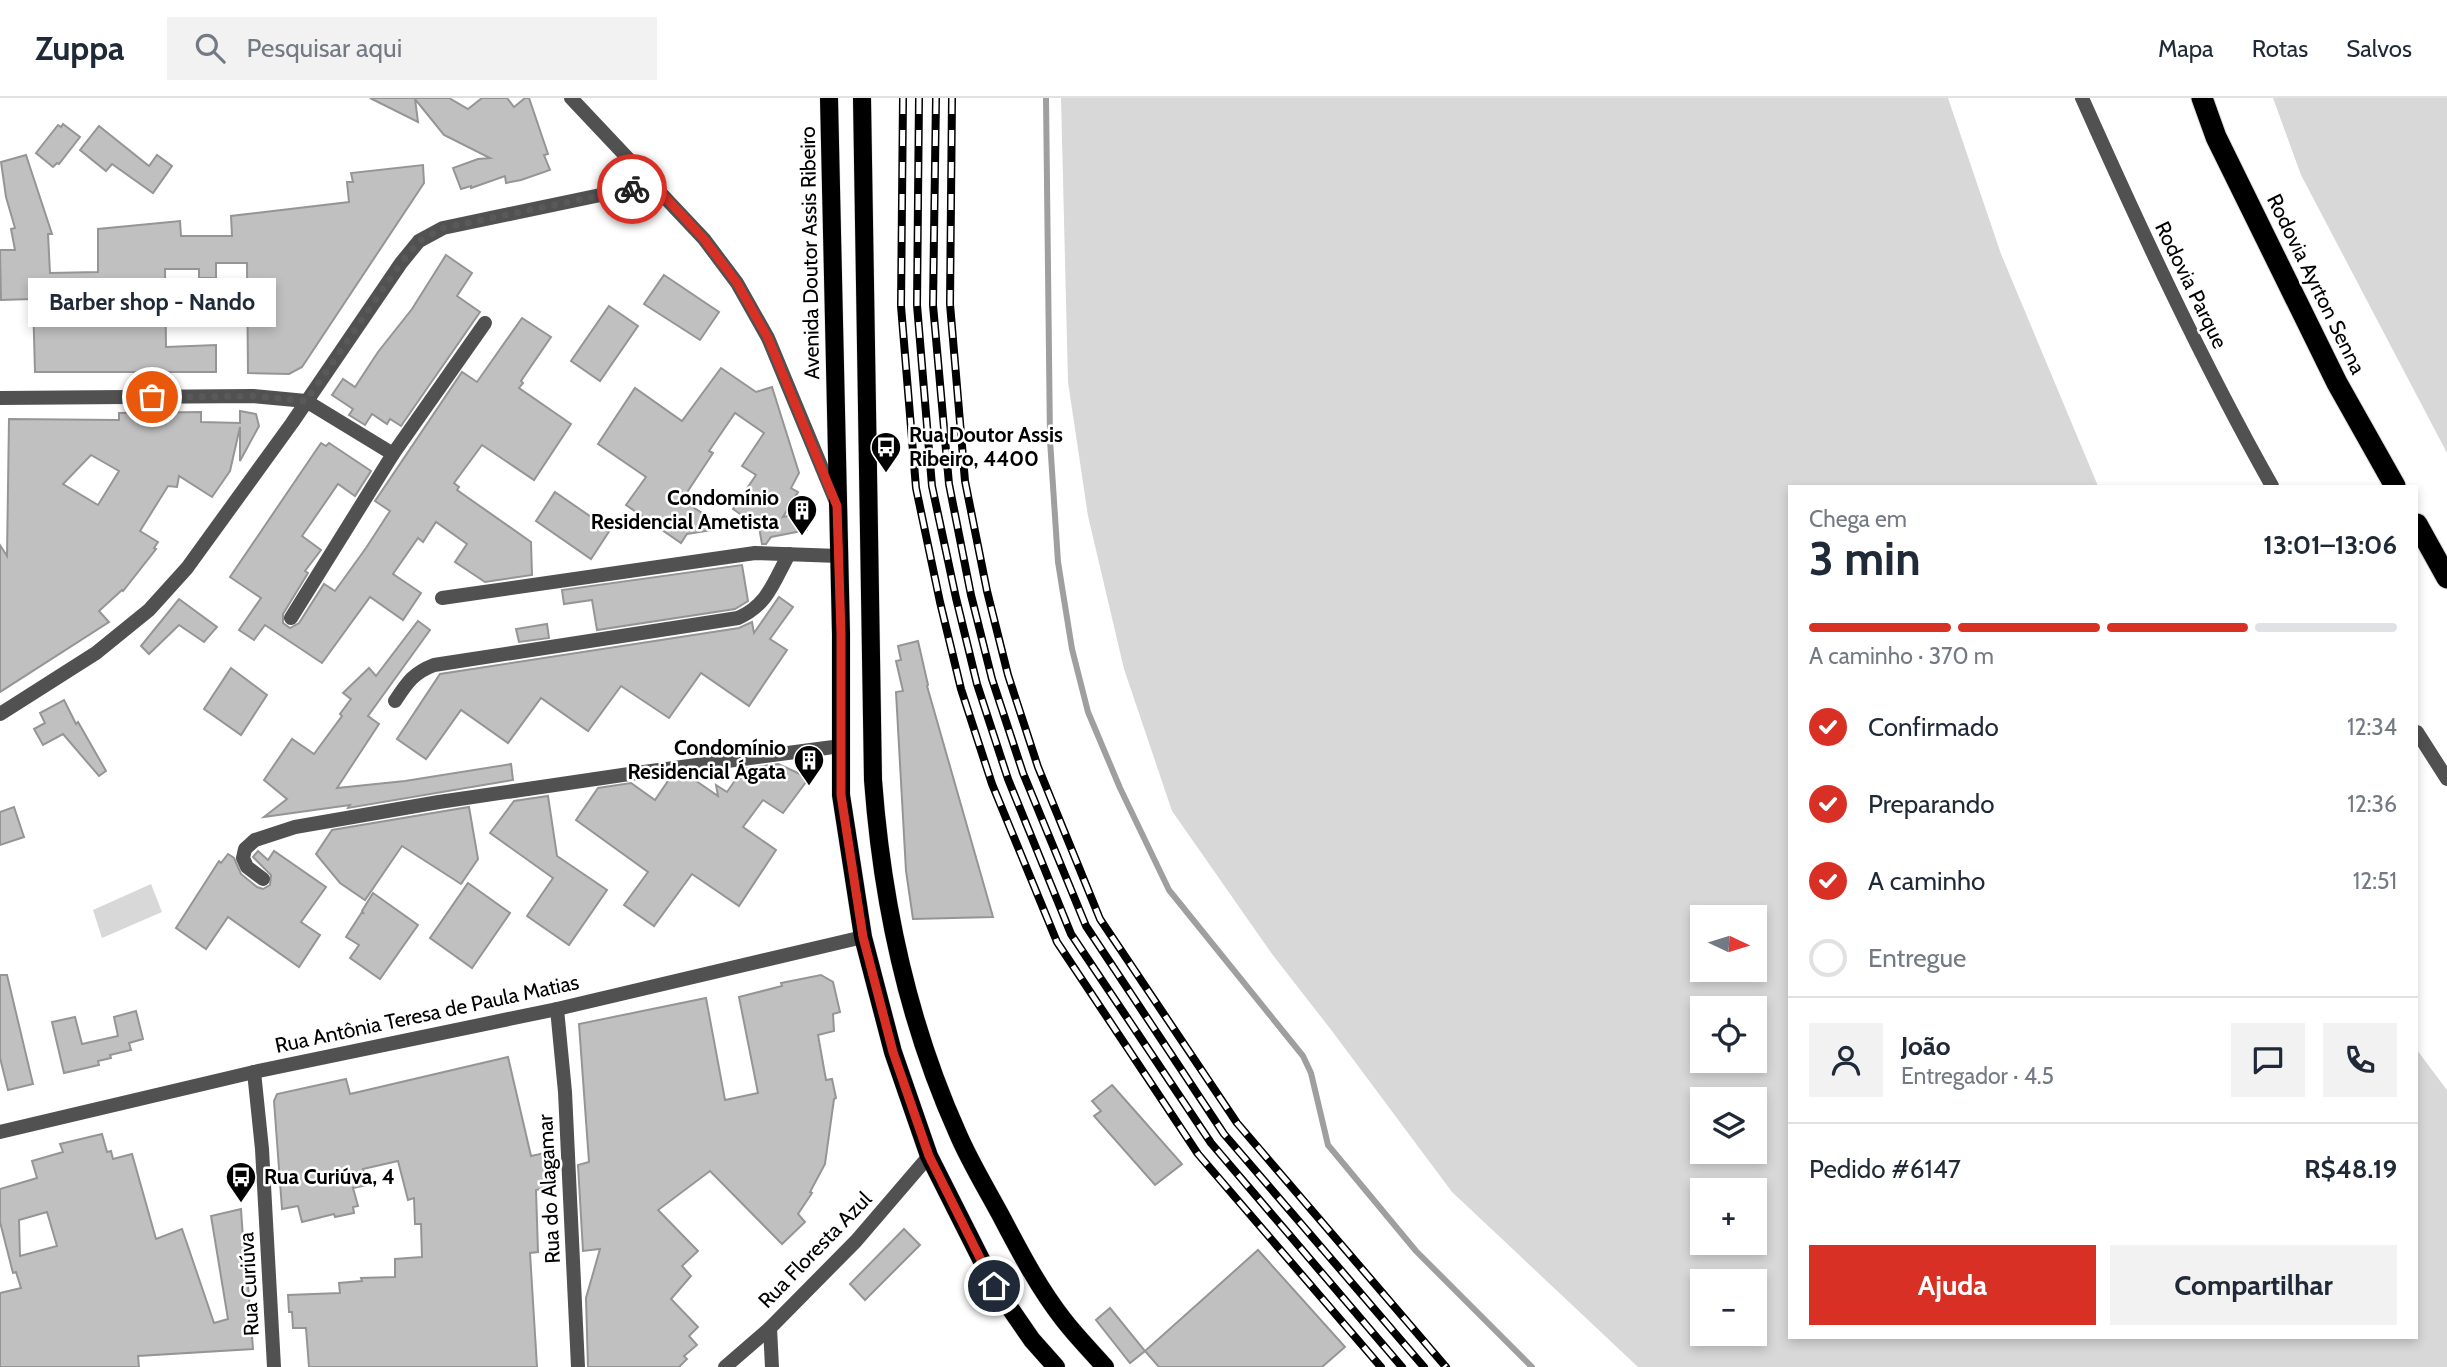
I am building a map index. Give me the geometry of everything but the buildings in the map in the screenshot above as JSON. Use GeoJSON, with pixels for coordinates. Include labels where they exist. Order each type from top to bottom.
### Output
{"type":"FeatureCollection","features":[{"type":"Feature","properties":{"kind":"highway","name":"Rodovia Ayrton Senna"},"geometry":{"type":"LineString","coordinates":[[2202,98],[2217,137],[2331,371],[2394,485]]}},
{"type":"Feature","properties":{"kind":"highway"},"geometry":{"type":"LineString","coordinates":[[2418,526],[2447,578]]}},
{"type":"Feature","properties":{"kind":"main road","name":"Avenida Doutor Assis Ribeiro"},"geometry":{"type":"LineString","coordinates":[[830,98],[841,795],[863,937],[893,1052],[929,1156],[994,1286],[1032,1340],[1056,1367]]}},
{"type":"Feature","properties":{"kind":"main road"},"geometry":{"type":"LineString","coordinates":[[862,98],[873,780],[878,845],[890,915],[904,977],[931,1069],[969,1156],[1026,1262],[1062,1318],[1105,1367]]}},
{"type":"Feature","properties":{"kind":"street"},"geometry":{"type":"LineString","coordinates":[[571,98],[704,239],[737,283],[768,338],[837,506]]}},
{"type":"Feature","properties":{"kind":"street","name":"Rodovia Parque"},"geometry":{"type":"LineString","coordinates":[[2082,98],[2144,239],[2226,404],[2271,485]]}},
{"type":"Feature","properties":{"kind":"street"},"geometry":{"type":"LineString","coordinates":[[0,714],[96,653],[149,610],[187,568],[419,241],[443,228],[653,184]]}},
{"type":"Feature","properties":{"kind":"street"},"geometry":{"type":"LineString","coordinates":[[291,618],[393,454],[485,323]]}},
{"type":"Feature","properties":{"kind":"street"},"geometry":{"type":"LineString","coordinates":[[0,398],[253,396],[306,401],[393,454]]}},
{"type":"Feature","properties":{"kind":"street"},"geometry":{"type":"LineString","coordinates":[[442,598],[732,555],[755,553],[839,556]]}},
{"type":"Feature","properties":{"kind":"street"},"geometry":{"type":"LineString","coordinates":[[395,702],[418,671],[434,665],[738,618],[754,611],[765,598],[789,554]]}},
{"type":"Feature","properties":{"kind":"street"},"geometry":{"type":"LineString","coordinates":[[2418,734],[2447,779]]}},
{"type":"Feature","properties":{"kind":"street"},"geometry":{"type":"LineString","coordinates":[[263,879],[247,867],[243,859],[245,849],[255,839],[295,827],[557,785],[841,746]]}},
{"type":"Feature","properties":{"kind":"street","name":"Rua Antônia Teresa de Paula Matias"},"geometry":{"type":"LineString","coordinates":[[0,1132],[254,1072],[556,1009],[863,937]]}},
{"type":"Feature","properties":{"kind":"street","name":"Rua do Alagamar"},"geometry":{"type":"LineString","coordinates":[[556,1009],[565,1092],[578,1367]]}},
{"type":"Feature","properties":{"kind":"street","name":"Rua Curiúva"},"geometry":{"type":"LineString","coordinates":[[254,1072],[262,1149],[274,1367]]}},
{"type":"Feature","properties":{"kind":"street","name":"Rua Floresta Azul"},"geometry":{"type":"LineString","coordinates":[[725,1367],[770,1328],[856,1241],[929,1156]]}},
{"type":"Feature","properties":{"kind":"street"},"geometry":{"type":"LineString","coordinates":[[770,1328],[772,1367]]}},
{"type":"Feature","properties":{"kind":"shaded area"},"geometry":{"type":"Polygon","coordinates":[[[1061,98],[1948,98],[2001,254],[2098,485],[1788,485],[1788,1339],[2418,1339],[2418,1051],[2447,1090],[2447,1367],[1638,1367],[1452,1192],[1272,954],[1172,811],[1124,669],[1088,516],[1068,382],[1061,98]]]}},
{"type":"Feature","properties":{"kind":"shaded area"},"geometry":{"type":"Polygon","coordinates":[[[2273,98],[2447,98],[2447,453],[2301,175],[2273,98]]]}},
{"type":"Feature","properties":{"kind":"shaded area"},"geometry":{"type":"Polygon","coordinates":[[[151,884],[162,912],[102,938],[93,910],[151,884]]]}},
{"type":"Feature","properties":{"kind":"waterway"},"geometry":{"type":"LineString","coordinates":[[1046,98],[1050,440],[1058,562],[1072,649],[1088,712],[1120,788],[1169,890],[1303,1056],[1311,1073],[1328,1145],[1416,1251],[1532,1367]]}},
{"type":"Feature","properties":{"kind":"railway"},"geometry":{"type":"LineString","coordinates":[[903,98],[901,306],[916,488],[961,689],[992,784],[1057,942],[1198,1154],[1381,1367]]}},
{"type":"Feature","properties":{"kind":"railway"},"geometry":{"type":"LineString","coordinates":[[919,98],[917,305],[932,486],[977,684],[1008,779],[1071,934],[1211,1143],[1402,1367]]}},
{"type":"Feature","properties":{"kind":"railway"},"geometry":{"type":"LineString","coordinates":[[936,98],[933,305],[949,484],[971,595],[992,679],[1023,773],[1086,926],[1224,1134],[1424,1367]]}},
{"type":"Feature","properties":{"kind":"railway"},"geometry":{"type":"LineString","coordinates":[[952,98],[950,304],[965,481],[987,591],[1008,675],[1038,767],[1100,919],[1237,1123],[1446,1367]]}},
{"type":"Feature","properties":{"kind":"way so far"},"geometry":{"type":"LineString","coordinates":[[152,397],[253,396],[306,401],[419,241],[443,228],[632,189]]}},
{"type":"Feature","properties":{"kind":"place","name":"Barber shop - Nando"},"geometry":{"type":"Point","coordinates":[152,397]}},
{"type":"Feature","properties":{"kind":"place","name":"Rua Doutor Assis Ribeiro, 4400"},"geometry":{"type":"Point","coordinates":[886,474]}},
{"type":"Feature","properties":{"kind":"place","name":"Condomínio Residencial Ametista"},"geometry":{"type":"Point","coordinates":[802,537]}},
{"type":"Feature","properties":{"kind":"place","name":"Condomínio Residencial Ágata"},"geometry":{"type":"Point","coordinates":[809,787]}},
{"type":"Feature","properties":{"kind":"place","name":"Rua Curiúva, 4"},"geometry":{"type":"Point","coordinates":[241,1204]}},
{"type":"Feature","properties":{"kind":"route"},"geometry":{"type":"LineString","coordinates":[[632,189],[653,184],[704,239],[737,283],[768,338],[802,415],[837,506],[841,634],[841,795],[863,937],[893,1052],[929,1156],[994,1286]]}}]}
